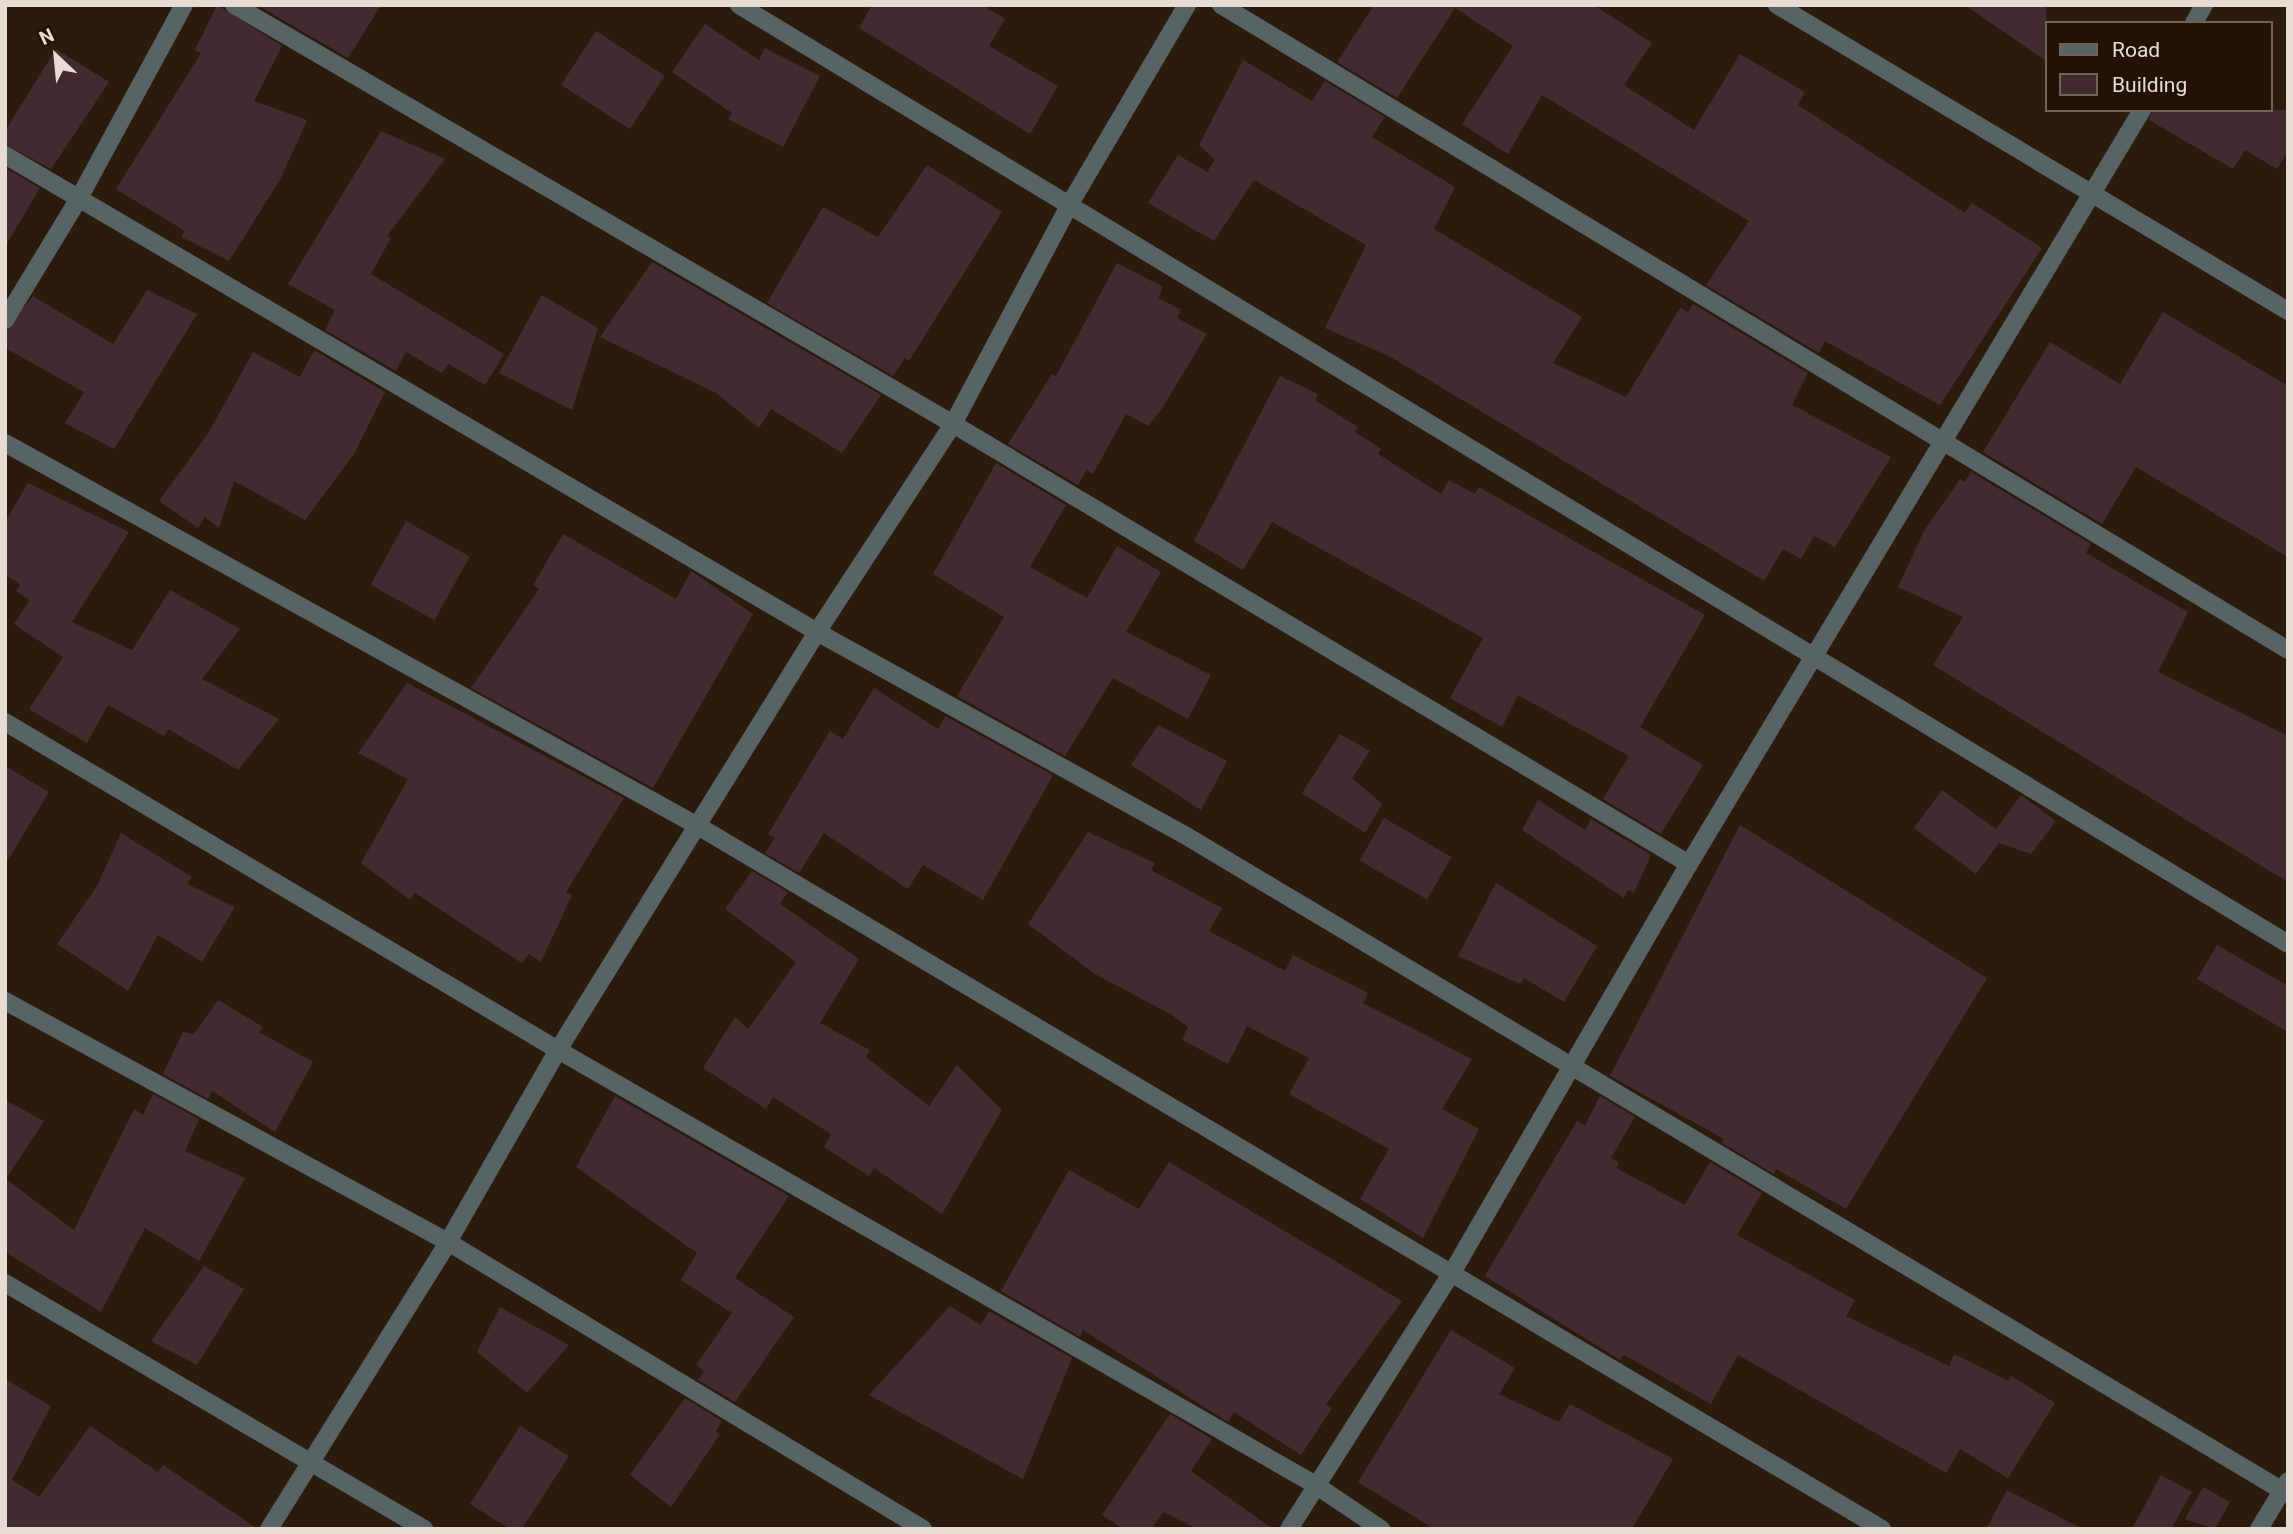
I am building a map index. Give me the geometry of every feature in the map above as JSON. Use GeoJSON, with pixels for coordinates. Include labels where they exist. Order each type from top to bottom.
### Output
{"type":"FeatureCollection","features":[{"type":"Feature","properties":{"kind":"street"},"geometry":{"type":"LineString","coordinates":[[5,320],[78,200],[184,5]]}},
{"type":"Feature","properties":{"kind":"street"},"geometry":{"type":"LineString","coordinates":[[234,5],[953,424],[1689,864]]}},
{"type":"Feature","properties":{"kind":"street"},"geometry":{"type":"LineString","coordinates":[[739,5],[1071,202],[2288,944]]}},
{"type":"Feature","properties":{"kind":"street"},"geometry":{"type":"LineString","coordinates":[[269,1529],[449,1242],[558,1050],[817,632],[953,424],[1071,202],[1187,5]]}},
{"type":"Feature","properties":{"kind":"street"},"geometry":{"type":"LineString","coordinates":[[1221,5],[2288,650]]}},
{"type":"Feature","properties":{"kind":"street"},"geometry":{"type":"LineString","coordinates":[[1777,5],[2091,196],[2288,311]]}},
{"type":"Feature","properties":{"kind":"street"},"geometry":{"type":"LineString","coordinates":[[2195,21],[2204,5]]}},
{"type":"Feature","properties":{"kind":"street"},"geometry":{"type":"LineString","coordinates":[[1289,1529],[1314,1485],[1453,1271],[1689,864],[2141,112]]}},
{"type":"Feature","properties":{"kind":"street"},"geometry":{"type":"LineString","coordinates":[[5,155],[817,632],[1183,834],[1570,1068],[2286,1488],[2259,1529]]}},
{"type":"Feature","properties":{"kind":"street"},"geometry":{"type":"LineString","coordinates":[[5,443],[698,826],[1453,1271],[1882,1529]]}},
{"type":"Feature","properties":{"kind":"street"},"geometry":{"type":"LineString","coordinates":[[5,722],[558,1050],[1314,1485],[1381,1529]]}},
{"type":"Feature","properties":{"kind":"street"},"geometry":{"type":"LineString","coordinates":[[5,1000],[449,1242],[923,1529]]}},
{"type":"Feature","properties":{"kind":"street"},"geometry":{"type":"LineString","coordinates":[[5,1283],[424,1529]]}},
{"type":"Feature","properties":{"kind":"building"},"geometry":{"type":"Polygon","coordinates":[[[217,5],[282,46],[254,101],[307,120],[281,178],[229,261],[181,237],[185,231],[116,189],[201,53],[195,50],[217,5]]]}},
{"type":"Feature","properties":{"kind":"building"},"geometry":{"type":"Polygon","coordinates":[[[257,5],[381,5],[348,58],[257,5]]]}},
{"type":"Feature","properties":{"kind":"building"},"geometry":{"type":"Polygon","coordinates":[[[872,5],[982,5],[1005,19],[989,46],[1058,86],[1030,134],[859,28],[872,5]]]}},
{"type":"Feature","properties":{"kind":"building"},"geometry":{"type":"Polygon","coordinates":[[[1374,5],[1594,5],[1652,43],[1624,85],[1694,130],[1740,54],[1805,92],[1798,105],[1965,213],[1972,203],[2042,248],[1940,405],[1825,341],[1819,353],[1706,285],[1749,221],[1542,95],[1508,154],[1462,124],[1513,46],[1455,8],[1397,98],[1337,62],[1374,5]]]}},
{"type":"Feature","properties":{"kind":"building"},"geometry":{"type":"Polygon","coordinates":[[[1965,5],[2046,5],[2044,60],[1965,5]]]}},
{"type":"Feature","properties":{"kind":"building"},"geometry":{"type":"Polygon","coordinates":[[[705,24],[759,60],[765,48],[820,76],[783,147],[728,119],[732,113],[672,72],[705,24]]]}},
{"type":"Feature","properties":{"kind":"building"},"geometry":{"type":"Polygon","coordinates":[[[596,31],[665,76],[630,129],[561,85],[596,31]]]}},
{"type":"Feature","properties":{"kind":"building"},"geometry":{"type":"Polygon","coordinates":[[[56,49],[109,82],[51,169],[5,144],[5,131],[56,49]]]}},
{"type":"Feature","properties":{"kind":"building"},"geometry":{"type":"Polygon","coordinates":[[[1243,60],[1312,101],[1325,81],[1385,117],[1372,137],[1455,187],[1434,229],[1582,317],[1553,363],[1626,397],[1680,308],[1688,312],[1693,304],[1808,373],[1792,405],[1891,457],[1835,547],[1814,536],[1801,559],[1783,549],[1764,581],[1389,356],[1325,328],[1366,245],[1254,180],[1214,241],[1148,203],[1178,155],[1207,172],[1215,160],[1199,145],[1243,60]]]}},
{"type":"Feature","properties":{"kind":"building"},"geometry":{"type":"Polygon","coordinates":[[[2288,110],[2288,151],[2277,169],[2245,150],[2233,169],[2149,120],[2152,112],[2288,110]]]}},
{"type":"Feature","properties":{"kind":"building"},"geometry":{"type":"Polygon","coordinates":[[[381,131],[445,159],[387,236],[391,238],[371,274],[504,354],[485,385],[449,364],[442,373],[406,352],[396,371],[325,330],[335,310],[288,284],[381,131]]]}},
{"type":"Feature","properties":{"kind":"building"},"geometry":{"type":"Polygon","coordinates":[[[927,165],[1002,212],[909,361],[905,358],[893,376],[767,303],[823,207],[878,237],[927,165]]]}},
{"type":"Feature","properties":{"kind":"building"},"geometry":{"type":"Polygon","coordinates":[[[5,168],[40,188],[5,247],[5,168]]]}},
{"type":"Feature","properties":{"kind":"building"},"geometry":{"type":"Polygon","coordinates":[[[652,262],[881,395],[842,453],[771,409],[759,428],[716,393],[600,337],[652,262]]]}},
{"type":"Feature","properties":{"kind":"building"},"geometry":{"type":"Polygon","coordinates":[[[1117,263],[1163,287],[1158,298],[1181,310],[1177,318],[1207,334],[1161,410],[1148,426],[1126,414],[1093,474],[1087,470],[1078,485],[1008,444],[1052,374],[1056,376],[1117,263]]]}},
{"type":"Feature","properties":{"kind":"building"},"geometry":{"type":"Polygon","coordinates":[[[147,290],[197,314],[114,449],[65,423],[84,392],[5,348],[5,331],[33,296],[113,344],[147,290]]]}},
{"type":"Feature","properties":{"kind":"building"},"geometry":{"type":"Polygon","coordinates":[[[542,295],[598,328],[572,410],[499,373],[542,295]]]}},
{"type":"Feature","properties":{"kind":"building"},"geometry":{"type":"Polygon","coordinates":[[[2163,312],[2288,386],[2288,557],[2136,467],[2102,524],[1983,452],[2050,342],[2120,384],[2163,312]]]}},
{"type":"Feature","properties":{"kind":"building"},"geometry":{"type":"Polygon","coordinates":[[[314,350],[385,392],[354,454],[305,520],[234,481],[219,528],[205,517],[198,528],[159,501],[209,432],[253,352],[300,377],[314,350]]]}},
{"type":"Feature","properties":{"kind":"building"},"geometry":{"type":"Polygon","coordinates":[[[1280,376],[1318,394],[1315,400],[1358,427],[1355,432],[1381,449],[1378,454],[1441,494],[1449,480],[1475,494],[1479,487],[1705,615],[1640,727],[1703,765],[1661,834],[1603,799],[1629,756],[1518,695],[1502,727],[1450,698],[1483,638],[1272,522],[1243,570],[1194,541],[1280,376]]]}},
{"type":"Feature","properties":{"kind":"building"},"geometry":{"type":"Polygon","coordinates":[[[996,463],[1066,505],[1030,567],[1087,598],[1117,546],[1161,572],[1126,632],[1211,675],[1188,719],[1113,678],[1065,756],[957,696],[1004,617],[933,574],[996,463]]]}},
{"type":"Feature","properties":{"kind":"building"},"geometry":{"type":"Polygon","coordinates":[[[1971,472],[2091,544],[2086,553],[2188,612],[2158,672],[2288,736],[2288,882],[1933,665],[1963,617],[1898,587],[1924,531],[1960,479],[1965,482],[1971,472]]]}},
{"type":"Feature","properties":{"kind":"building"},"geometry":{"type":"Polygon","coordinates":[[[28,483],[129,532],[72,622],[132,650],[170,590],[240,629],[202,679],[279,719],[238,770],[168,729],[164,736],[108,705],[87,743],[29,709],[63,657],[14,624],[30,600],[16,591],[20,584],[5,575],[5,522],[28,483]]]}},
{"type":"Feature","properties":{"kind":"building"},"geometry":{"type":"Polygon","coordinates":[[[406,521],[470,556],[434,620],[371,585],[406,521]]]}},
{"type":"Feature","properties":{"kind":"building"},"geometry":{"type":"Polygon","coordinates":[[[563,534],[676,599],[691,571],[753,614],[653,788],[471,688],[539,589],[533,585],[563,534]]]}},
{"type":"Feature","properties":{"kind":"building"},"geometry":{"type":"Polygon","coordinates":[[[407,683],[624,798],[566,892],[572,895],[541,962],[529,954],[522,963],[415,893],[410,900],[361,863],[408,779],[358,753],[407,683]]]}},
{"type":"Feature","properties":{"kind":"building"},"geometry":{"type":"Polygon","coordinates":[[[874,688],[938,729],[945,716],[1053,775],[983,900],[923,865],[908,889],[824,833],[799,873],[765,853],[775,838],[768,834],[830,731],[843,739],[874,688]]]}},
{"type":"Feature","properties":{"kind":"building"},"geometry":{"type":"Polygon","coordinates":[[[1158,725],[1227,761],[1201,810],[1131,765],[1158,725]]]}},
{"type":"Feature","properties":{"kind":"building"},"geometry":{"type":"Polygon","coordinates":[[[1340,734],[1370,751],[1352,778],[1382,804],[1365,833],[1302,793],[1340,734]]]}},
{"type":"Feature","properties":{"kind":"building"},"geometry":{"type":"Polygon","coordinates":[[[5,766],[49,792],[5,865],[5,766]]]}},
{"type":"Feature","properties":{"kind":"building"},"geometry":{"type":"Polygon","coordinates":[[[1942,790],[1996,829],[2021,795],[2056,821],[2031,854],[1999,843],[1976,874],[1914,828],[1942,790]]]}},
{"type":"Feature","properties":{"kind":"building"},"geometry":{"type":"Polygon","coordinates":[[[1538,800],[1585,830],[1591,819],[1651,855],[1634,893],[1628,890],[1624,898],[1522,830],[1538,800]]]}},
{"type":"Feature","properties":{"kind":"building"},"geometry":{"type":"Polygon","coordinates":[[[1384,818],[1452,857],[1427,899],[1360,860],[1384,818]]]}},
{"type":"Feature","properties":{"kind":"building"},"geometry":{"type":"Polygon","coordinates":[[[1740,825],[1987,978],[1846,1209],[1776,1169],[1774,1174],[1722,1143],[1724,1139],[1610,1076],[1740,825]]]}},
{"type":"Feature","properties":{"kind":"building"},"geometry":{"type":"Polygon","coordinates":[[[1088,832],[1155,863],[1151,870],[1222,908],[1209,931],[1285,971],[1293,955],[1368,993],[1363,1003],[1472,1059],[1442,1109],[1479,1129],[1423,1238],[1360,1199],[1389,1149],[1289,1094],[1309,1058],[1247,1026],[1228,1064],[1182,1040],[1188,1027],[1172,1015],[1095,974],[1028,924],[1088,832]]]}},
{"type":"Feature","properties":{"kind":"building"},"geometry":{"type":"Polygon","coordinates":[[[121,833],[192,877],[187,884],[235,907],[202,962],[158,935],[128,991],[57,944],[97,886],[121,833]]]}},
{"type":"Feature","properties":{"kind":"building"},"geometry":{"type":"Polygon","coordinates":[[[752,871],[788,892],[780,904],[859,959],[820,1023],[870,1050],[866,1057],[929,1106],[957,1065],[1002,1110],[942,1214],[874,1168],[869,1176],[824,1147],[831,1134],[773,1097],[766,1109],[703,1068],[735,1017],[748,1029],[796,962],[725,909],[752,871]]]}},
{"type":"Feature","properties":{"kind":"building"},"geometry":{"type":"Polygon","coordinates":[[[1496,883],[1597,946],[1564,1002],[1524,978],[1520,984],[1458,956],[1496,883]]]}},
{"type":"Feature","properties":{"kind":"building"},"geometry":{"type":"Polygon","coordinates":[[[2217,945],[2288,986],[2288,1032],[2197,979],[2217,945]]]}},
{"type":"Feature","properties":{"kind":"building"},"geometry":{"type":"Polygon","coordinates":[[[218,1000],[263,1027],[259,1032],[313,1062],[275,1132],[212,1091],[208,1099],[163,1074],[183,1032],[194,1034],[218,1000]]]}},
{"type":"Feature","properties":{"kind":"building"},"geometry":{"type":"Polygon","coordinates":[[[153,1094],[199,1119],[185,1151],[245,1178],[199,1261],[145,1228],[101,1312],[5,1252],[5,1100],[44,1121],[6,1179],[74,1230],[134,1109],[143,1115],[153,1094]]]}},
{"type":"Feature","properties":{"kind":"building"},"geometry":{"type":"Polygon","coordinates":[[[615,1096],[789,1196],[735,1278],[794,1317],[735,1402],[698,1380],[704,1371],[696,1365],[732,1313],[681,1280],[697,1253],[576,1167],[615,1096]]]}},
{"type":"Feature","properties":{"kind":"building"},"geometry":{"type":"Polygon","coordinates":[[[1600,1096],[1635,1117],[1611,1158],[1619,1163],[1616,1168],[1685,1205],[1710,1162],[1762,1193],[1737,1235],[1855,1300],[1846,1316],[1949,1366],[1954,1354],[2008,1381],[2011,1376],[2055,1403],[2008,1478],[1960,1449],[1946,1473],[1738,1355],[1711,1404],[1624,1355],[1620,1360],[1485,1276],[1577,1121],[1585,1126],[1600,1096]]]}},
{"type":"Feature","properties":{"kind":"building"},"geometry":{"type":"Polygon","coordinates":[[[1169,1162],[1402,1301],[1326,1404],[1332,1408],[1301,1455],[1234,1412],[1228,1422],[1083,1330],[1080,1337],[1001,1291],[1069,1170],[1139,1209],[1169,1162]]]}},
{"type":"Feature","properties":{"kind":"building"},"geometry":{"type":"Polygon","coordinates":[[[204,1266],[244,1289],[197,1365],[151,1341],[204,1266]]]}},
{"type":"Feature","properties":{"kind":"building"},"geometry":{"type":"Polygon","coordinates":[[[950,1306],[981,1325],[989,1311],[1072,1358],[1023,1479],[869,1395],[950,1306]]]}},
{"type":"Feature","properties":{"kind":"building"},"geometry":{"type":"Polygon","coordinates":[[[500,1307],[569,1345],[527,1393],[477,1352],[500,1307]]]}},
{"type":"Feature","properties":{"kind":"building"},"geometry":{"type":"Polygon","coordinates":[[[1451,1330],[1515,1368],[1499,1394],[1559,1422],[1570,1404],[1673,1459],[1632,1529],[1434,1529],[1358,1482],[1451,1330]]]}},
{"type":"Feature","properties":{"kind":"building"},"geometry":{"type":"Polygon","coordinates":[[[5,1379],[51,1406],[12,1480],[39,1497],[90,1426],[158,1472],[163,1465],[258,1529],[5,1529],[5,1379]]]}},
{"type":"Feature","properties":{"kind":"building"},"geometry":{"type":"Polygon","coordinates":[[[685,1398],[722,1421],[716,1431],[720,1434],[671,1507],[630,1475],[685,1398]]]}},
{"type":"Feature","properties":{"kind":"building"},"geometry":{"type":"Polygon","coordinates":[[[1170,1414],[1212,1439],[1191,1471],[1273,1529],[1197,1529],[1163,1512],[1152,1529],[1123,1529],[1102,1515],[1170,1414]]]}},
{"type":"Feature","properties":{"kind":"building"},"geometry":{"type":"Polygon","coordinates":[[[520,1426],[569,1456],[522,1529],[510,1529],[470,1504],[520,1426]]]}},
{"type":"Feature","properties":{"kind":"building"},"geometry":{"type":"Polygon","coordinates":[[[2161,1475],[2192,1492],[2171,1529],[2132,1529],[2161,1475]]]}},
{"type":"Feature","properties":{"kind":"building"},"geometry":{"type":"Polygon","coordinates":[[[2203,1487],[2230,1502],[2215,1529],[2185,1519],[2203,1487]]]}},
{"type":"Feature","properties":{"kind":"building"},"geometry":{"type":"Polygon","coordinates":[[[2007,1490],[2083,1529],[1986,1529],[2007,1490]]]}}]}
